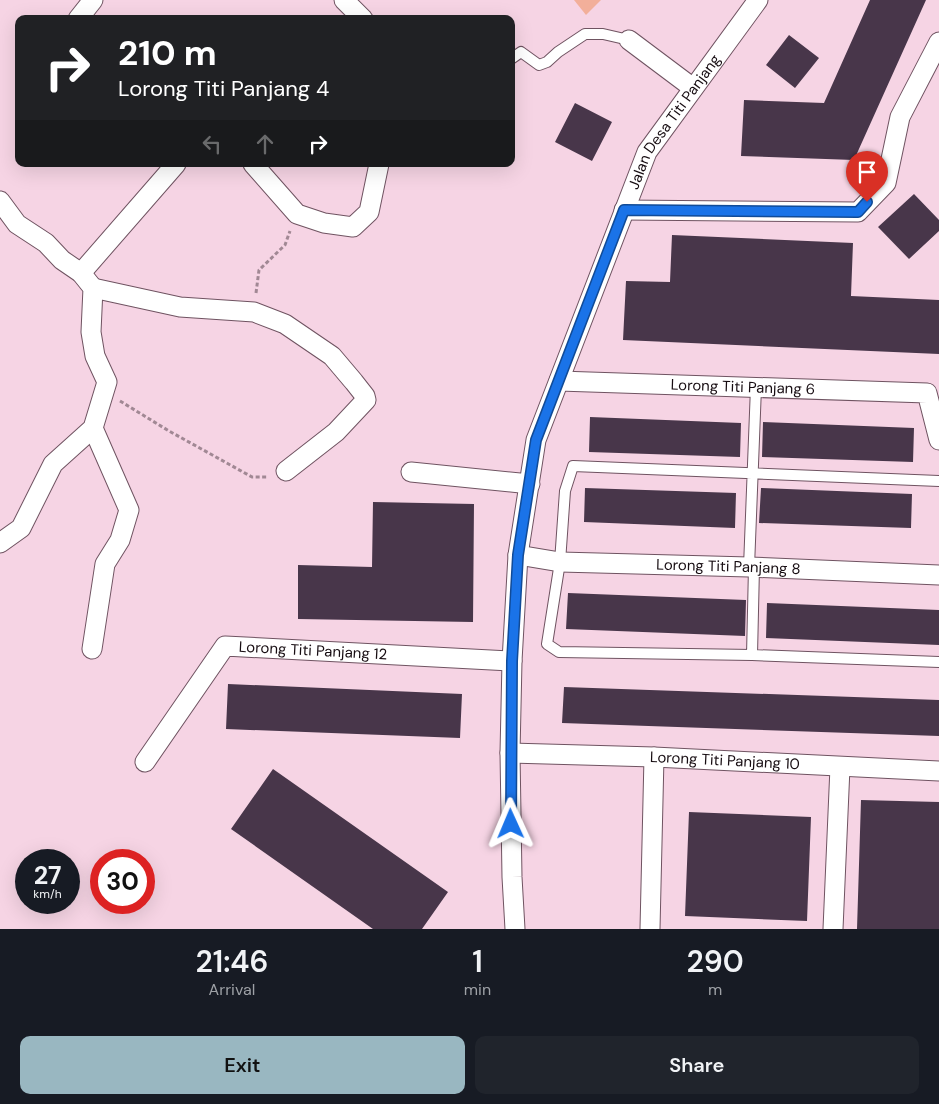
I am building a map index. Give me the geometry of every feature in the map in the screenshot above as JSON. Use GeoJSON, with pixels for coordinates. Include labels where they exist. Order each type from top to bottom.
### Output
{"type":"FeatureCollection","features":[{"type":"Feature","properties":{"kind":"street"},"geometry":{"type":"LineString","coordinates":[[81,15],[93,0]]}},
{"type":"Feature","properties":{"kind":"street"},"geometry":{"type":"LineString","coordinates":[[344,0],[359,15]]}},
{"type":"Feature","properties":{"kind":"street","name":"Jalan Desa Titi Panjang"},"geometry":{"type":"LineString","coordinates":[[515,929],[512,877],[510,753],[512,661],[518,555],[536,440],[647,152],[758,0]]}},
{"type":"Feature","properties":{"kind":"street"},"geometry":{"type":"LineString","coordinates":[[629,40],[694,88]]}},
{"type":"Feature","properties":{"kind":"street"},"geometry":{"type":"LineString","coordinates":[[624,210],[858,212],[886,183],[900,117],[939,42]]}},
{"type":"Feature","properties":{"kind":"street"},"geometry":{"type":"LineString","coordinates":[[81,273],[173,167]]}},
{"type":"Feature","properties":{"kind":"street"},"geometry":{"type":"LineString","coordinates":[[256,167],[297,214],[324,223],[353,226],[369,212],[377,167]]}},
{"type":"Feature","properties":{"kind":"street"},"geometry":{"type":"LineString","coordinates":[[0,201],[17,224],[46,243],[62,260],[81,273],[93,288],[180,307],[254,312],[285,324],[332,356],[366,398],[362,405],[336,432],[286,471]]}},
{"type":"Feature","properties":{"kind":"street"},"geometry":{"type":"LineString","coordinates":[[0,543],[21,528],[53,464],[93,428],[106,382],[95,356],[91,332],[93,288]]}},
{"type":"Feature","properties":{"kind":"street","name":"Lorong Titi Panjang 6"},"geometry":{"type":"LineString","coordinates":[[559,381],[927,393],[939,440]]}},
{"type":"Feature","properties":{"kind":"street"},"geometry":{"type":"LineString","coordinates":[[92,649],[105,564],[120,540],[129,510],[93,428]]}},
{"type":"Feature","properties":{"kind":"street"},"geometry":{"type":"LineString","coordinates":[[411,472],[530,484]]}},
{"type":"Feature","properties":{"kind":"street","name":"Lorong Titi Panjang 8"},"geometry":{"type":"LineString","coordinates":[[518,555],[560,562],[752,567],[939,575]]}},
{"type":"Feature","properties":{"kind":"street","name":"Lorong Titi Panjang 12"},"geometry":{"type":"LineString","coordinates":[[145,762],[225,646],[512,661]]}},
{"type":"Feature","properties":{"kind":"street","name":"Lorong Titi Panjang 10"},"geometry":{"type":"LineString","coordinates":[[510,753],[654,757],[939,771]]}},
{"type":"Feature","properties":{"kind":"street"},"geometry":{"type":"LineString","coordinates":[[650,929],[654,757]]}},
{"type":"Feature","properties":{"kind":"street"},"geometry":{"type":"LineString","coordinates":[[833,929],[840,767]]}},
{"type":"Feature","properties":{"kind":"lane"},"geometry":{"type":"LineString","coordinates":[[515,56],[521,52],[539,65],[585,34],[603,34],[629,40]]}},
{"type":"Feature","properties":{"kind":"lane"},"geometry":{"type":"LineString","coordinates":[[752,655],[752,474],[756,387]]}},
{"type":"Feature","properties":{"kind":"lane"},"geometry":{"type":"LineString","coordinates":[[939,481],[573,466],[565,491],[560,562],[547,644],[559,652],[752,655],[939,662]]}},
{"type":"Feature","properties":{"kind":"path"},"geometry":{"type":"LineString","coordinates":[[254,312],[259,270],[285,245],[297,214]]}},
{"type":"Feature","properties":{"kind":"path"},"geometry":{"type":"LineString","coordinates":[[106,382],[120,402],[252,477],[272,477],[286,471]]}},
{"type":"Feature","properties":{"kind":"shaded area"},"geometry":{"type":"Polygon","coordinates":[[[574,0],[601,0],[586,15],[574,0]]]}},
{"type":"Feature","properties":{"kind":"building"},"geometry":{"type":"Polygon","coordinates":[[[870,0],[926,0],[854,160],[741,156],[744,100],[824,103],[870,0]]]}},
{"type":"Feature","properties":{"kind":"building"},"geometry":{"type":"Polygon","coordinates":[[[789,35],[819,58],[795,88],[766,65],[789,35]]]}},
{"type":"Feature","properties":{"kind":"building"},"geometry":{"type":"Polygon","coordinates":[[[575,103],[612,122],[592,161],[555,142],[575,103]]]}},
{"type":"Feature","properties":{"kind":"building"},"geometry":{"type":"Polygon","coordinates":[[[914,194],[939,220],[939,231],[909,259],[878,227],[914,194]]]}},
{"type":"Feature","properties":{"kind":"building"},"geometry":{"type":"Polygon","coordinates":[[[672,235],[853,243],[851,296],[939,300],[939,354],[623,340],[626,281],[670,282],[672,235]]]}},
{"type":"Feature","properties":{"kind":"building"},"geometry":{"type":"Polygon","coordinates":[[[590,417],[741,423],[740,457],[589,452],[590,417]]]}},
{"type":"Feature","properties":{"kind":"building"},"geometry":{"type":"Polygon","coordinates":[[[763,422],[914,428],[913,462],[762,457],[763,422]]]}},
{"type":"Feature","properties":{"kind":"building"},"geometry":{"type":"Polygon","coordinates":[[[585,488],[736,493],[735,528],[584,522],[585,488]]]}},
{"type":"Feature","properties":{"kind":"building"},"geometry":{"type":"Polygon","coordinates":[[[761,488],[912,494],[911,528],[759,523],[761,488]]]}},
{"type":"Feature","properties":{"kind":"building"},"geometry":{"type":"Polygon","coordinates":[[[373,502],[474,504],[473,622],[298,619],[298,565],[372,567],[373,502]]]}},
{"type":"Feature","properties":{"kind":"building"},"geometry":{"type":"Polygon","coordinates":[[[568,593],[746,600],[745,636],[566,629],[568,593]]]}},
{"type":"Feature","properties":{"kind":"building"},"geometry":{"type":"Polygon","coordinates":[[[767,603],[939,610],[939,645],[766,638],[767,603]]]}},
{"type":"Feature","properties":{"kind":"building"},"geometry":{"type":"Polygon","coordinates":[[[228,684],[462,694],[460,738],[226,729],[228,684]]]}},
{"type":"Feature","properties":{"kind":"building"},"geometry":{"type":"Polygon","coordinates":[[[564,687],[939,700],[939,736],[562,723],[564,687]]]}},
{"type":"Feature","properties":{"kind":"building"},"geometry":{"type":"Polygon","coordinates":[[[273,769],[448,892],[422,929],[373,929],[231,829],[273,769]]]}},
{"type":"Feature","properties":{"kind":"building"},"geometry":{"type":"Polygon","coordinates":[[[861,800],[939,802],[939,929],[857,929],[861,800]]]}},
{"type":"Feature","properties":{"kind":"building"},"geometry":{"type":"Polygon","coordinates":[[[689,812],[811,817],[807,921],[685,916],[689,812]]]}},
{"type":"Feature","properties":{"kind":"route"},"geometry":{"type":"LineString","coordinates":[[511,824],[512,661],[518,555],[536,440],[624,210],[858,212],[867,202]]}}]}
